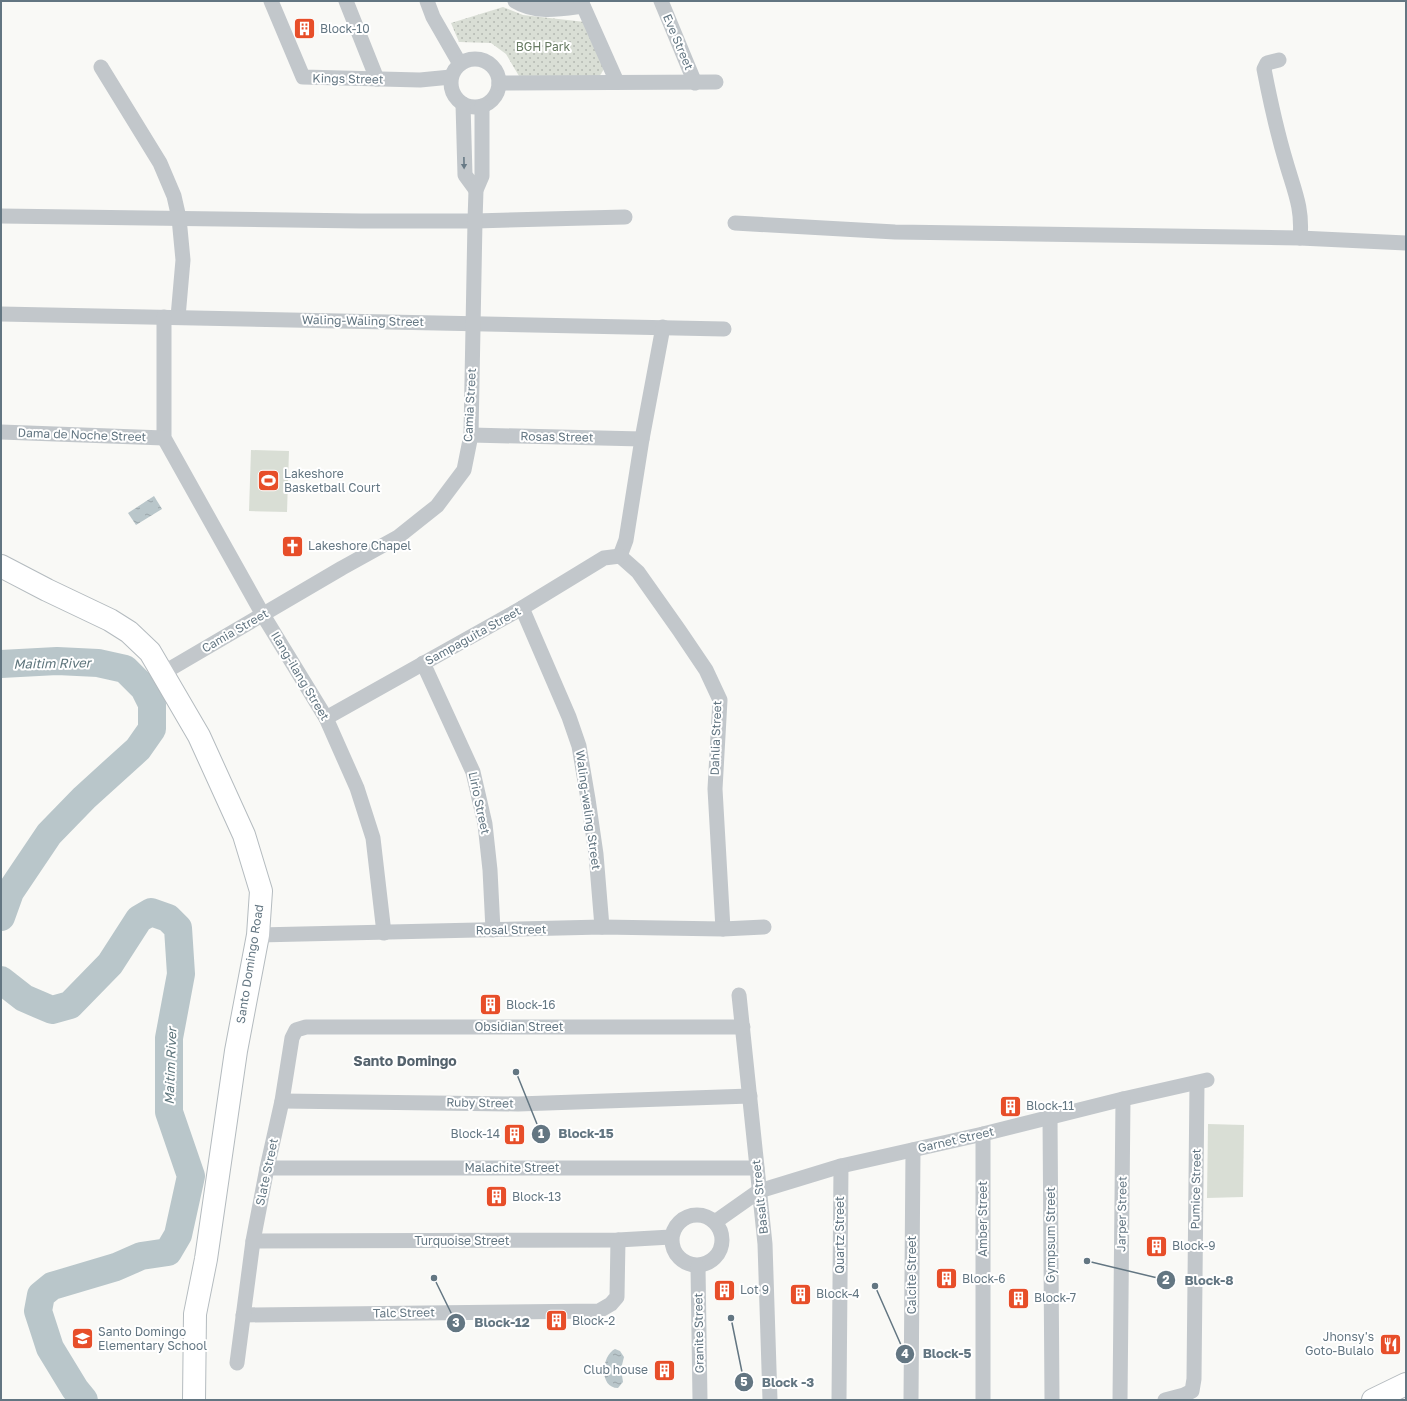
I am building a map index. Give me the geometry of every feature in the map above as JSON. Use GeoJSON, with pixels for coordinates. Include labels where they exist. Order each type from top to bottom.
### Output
{"type":"FeatureCollection","features":[{"type":"Feature","properties":{"kind":"street","name":"Kings Street"},"geometry":{"type":"LineString","coordinates":[[271,1],[303,78],[420,80],[456,70]]}},
{"type":"Feature","properties":{"kind":"street"},"geometry":{"type":"LineString","coordinates":[[346,1],[377,79]]}},
{"type":"Feature","properties":{"kind":"street"},"geometry":{"type":"LineString","coordinates":[[427,1],[456,70]]}},
{"type":"Feature","properties":{"kind":"street"},"geometry":{"type":"LineString","coordinates":[[515,1],[535,8],[551,10],[582,4],[617,82]]}},
{"type":"Feature","properties":{"kind":"street","name":"Eve Street"},"geometry":{"type":"LineString","coordinates":[[661,1],[695,82]]}},
{"type":"Feature","properties":{"kind":"street"},"geometry":{"type":"LineString","coordinates":[[474,59],[482,60],[489,64],[498,76],[499,83],[498,90],[489,102],[482,106],[469,107],[457,99],[452,92],[450,85],[456,70],[467,60],[474,59]]}},
{"type":"Feature","properties":{"kind":"street"},"geometry":{"type":"LineString","coordinates":[[1279,60],[1267,63],[1264,69],[1286,162],[1301,212],[1302,225],[1300,238]]}},
{"type":"Feature","properties":{"kind":"street"},"geometry":{"type":"LineString","coordinates":[[101,66],[160,163],[174,196],[179,218],[183,260],[171,317],[164,438]]}},
{"type":"Feature","properties":{"kind":"street"},"geometry":{"type":"LineString","coordinates":[[499,83],[716,82]]}},
{"type":"Feature","properties":{"kind":"street"},"geometry":{"type":"LineString","coordinates":[[463,104],[465,175],[476,190]]}},
{"type":"Feature","properties":{"kind":"street","name":"Camia Street"},"geometry":{"type":"LineString","coordinates":[[163,673],[342,568],[398,537],[437,506],[464,470],[471,435],[476,190],[482,176],[482,106]]}},
{"type":"Feature","properties":{"kind":"street"},"geometry":{"type":"LineString","coordinates":[[1,216],[361,221],[475,221],[625,217]]}},
{"type":"Feature","properties":{"kind":"street"},"geometry":{"type":"LineString","coordinates":[[735,223],[895,232],[1300,238],[1406,243]]}},
{"type":"Feature","properties":{"kind":"street","name":"Waling-Waling Street"},"geometry":{"type":"LineString","coordinates":[[1,314],[724,329]]}},
{"type":"Feature","properties":{"kind":"street"},"geometry":{"type":"LineString","coordinates":[[620,556],[626,540],[642,439],[663,327]]}},
{"type":"Feature","properties":{"kind":"street","name":"Dama de Noche Street"},"geometry":{"type":"LineString","coordinates":[[1,432],[164,438]]}},
{"type":"Feature","properties":{"kind":"street","name":"Rosas Street"},"geometry":{"type":"LineString","coordinates":[[471,435],[642,439]]}},
{"type":"Feature","properties":{"kind":"street","name":"Ilang-ilang Street"},"geometry":{"type":"LineString","coordinates":[[164,438],[263,615],[326,718],[356,788],[373,838],[384,933]]}},
{"type":"Feature","properties":{"kind":"street","name":"Sampaguita Street"},"geometry":{"type":"LineString","coordinates":[[326,718],[522,608],[604,558],[620,556]]}},
{"type":"Feature","properties":{"kind":"street","name":"Dahlia Street"},"geometry":{"type":"LineString","coordinates":[[620,556],[638,572],[706,670],[720,700],[715,789],[723,928]]}},
{"type":"Feature","properties":{"kind":"street","name":"Santo Domingo Road"},"geometry":{"type":"LineString","coordinates":[[1,566],[110,620],[129,632],[150,652],[199,736],[244,835],[261,891],[258,935],[236,1051],[206,1259],[195,1314],[194,1400]]}},
{"type":"Feature","properties":{"kind":"street","name":"Waling-waling Street"},"geometry":{"type":"LineString","coordinates":[[522,608],[569,717],[579,746],[596,854],[602,928]]}},
{"type":"Feature","properties":{"kind":"street","name":"Lirio Street"},"geometry":{"type":"LineString","coordinates":[[423,663],[473,772],[485,824],[490,870],[493,930]]}},
{"type":"Feature","properties":{"kind":"street","name":"Rosal Street"},"geometry":{"type":"LineString","coordinates":[[258,935],[602,928],[764,927]]}},
{"type":"Feature","properties":{"kind":"street","name":"Basalt Street"},"geometry":{"type":"LineString","coordinates":[[739,995],[759,1191],[766,1244],[770,1400]]}},
{"type":"Feature","properties":{"kind":"street","name":"Obsidian Street"},"geometry":{"type":"LineString","coordinates":[[296,1030],[306,1027],[743,1027]]}},
{"type":"Feature","properties":{"kind":"street","name":"Slate Street"},"geometry":{"type":"LineString","coordinates":[[237,1363],[253,1241],[282,1101],[292,1038],[296,1030]]}},
{"type":"Feature","properties":{"kind":"street","name":"Garnet Street"},"geometry":{"type":"LineString","coordinates":[[715,1222],[759,1191],[841,1166],[983,1134],[1202,1081]]}},
{"type":"Feature","properties":{"kind":"street","name":"Pumice Street"},"geometry":{"type":"LineString","coordinates":[[1165,1400],[1184,1396],[1192,1391],[1194,1379],[1202,1081]]}},
{"type":"Feature","properties":{"kind":"street","name":"Ruby Street"},"geometry":{"type":"LineString","coordinates":[[282,1101],[518,1104],[750,1096]]}},
{"type":"Feature","properties":{"kind":"street","name":"Jarper Street"},"geometry":{"type":"LineString","coordinates":[[1120,1400],[1123,1099]]}},
{"type":"Feature","properties":{"kind":"street","name":"Gympsum Street"},"geometry":{"type":"LineString","coordinates":[[1050,1117],[1052,1400]]}},
{"type":"Feature","properties":{"kind":"street","name":"Amber Street"},"geometry":{"type":"LineString","coordinates":[[983,1134],[983,1400]]}},
{"type":"Feature","properties":{"kind":"street","name":"Calcite Street"},"geometry":{"type":"LineString","coordinates":[[911,1400],[913,1150]]}},
{"type":"Feature","properties":{"kind":"street","name":"Quartz Street"},"geometry":{"type":"LineString","coordinates":[[839,1400],[841,1166]]}},
{"type":"Feature","properties":{"kind":"street","name":"Malachite Street"},"geometry":{"type":"LineString","coordinates":[[267,1168],[757,1168]]}},
{"type":"Feature","properties":{"kind":"street"},"geometry":{"type":"LineString","coordinates":[[698,1214],[715,1222],[721,1231],[722,1241],[720,1251],[713,1260],[698,1267],[686,1264],[676,1256],[672,1247],[671,1237],[674,1228],[680,1221],[688,1216],[698,1214]]}},
{"type":"Feature","properties":{"kind":"street","name":"Turquoise Street"},"geometry":{"type":"LineString","coordinates":[[253,1241],[618,1240],[671,1237]]}},
{"type":"Feature","properties":{"kind":"street","name":"Talc Street"},"geometry":{"type":"LineString","coordinates":[[243,1315],[599,1311],[612,1304],[617,1297],[618,1240]]}},
{"type":"Feature","properties":{"kind":"street","name":"Granite Street"},"geometry":{"type":"LineString","coordinates":[[698,1267],[700,1400]]}},
{"type":"Feature","properties":{"kind":"street"},"geometry":{"type":"LineString","coordinates":[[1373,1400],[1406,1384]]}},
{"type":"Feature","properties":{"kind":"green space","name":"BGH Park"},"geometry":{"type":"Polygon","coordinates":[[[503,7],[523,15],[585,22],[604,69],[599,77],[519,76],[506,54],[491,43],[459,42],[451,23],[503,7]]]}},
{"type":"Feature","properties":{"kind":"green space","name":"Lakeshore Basketball Court"},"geometry":{"type":"Polygon","coordinates":[[[251,450],[289,451],[287,512],[249,511],[251,450]]]}},
{"type":"Feature","properties":{"kind":"green space"},"geometry":{"type":"Polygon","coordinates":[[[1208,1124],[1244,1125],[1243,1197],[1207,1198],[1208,1124]]]}},
{"type":"Feature","properties":{"kind":"water"},"geometry":{"type":"Polygon","coordinates":[[[154,496],[162,509],[136,525],[128,513],[154,496]]]}},
{"type":"Feature","properties":{"kind":"water"},"geometry":{"type":"Polygon","coordinates":[[[615,1349],[620,1351],[624,1357],[621,1369],[623,1382],[618,1388],[612,1387],[608,1383],[605,1378],[604,1371],[607,1358],[615,1349]]]}},
{"type":"Feature","properties":{"kind":"waterway","name":"Maitim River"},"geometry":{"type":"LineString","coordinates":[[1,664],[57,661],[98,663],[125,669],[144,688],[152,704],[152,729],[138,749],[84,798],[49,834],[10,892],[1,917]]}},
{"type":"Feature","properties":{"kind":"waterway","name":"Maitim River"},"geometry":{"type":"LineString","coordinates":[[1,980],[24,998],[52,1010],[70,1005],[110,964],[139,919],[151,912],[168,918],[178,928],[181,974],[169,1038],[169,1112],[191,1176],[178,1235],[168,1252],[141,1256],[116,1267],[52,1286],[41,1295],[38,1311],[50,1348],[75,1389],[84,1400]]}},
{"type":"Feature","properties":{"kind":"place","name":"Block-10"},"geometry":{"type":"Point","coordinates":[304,29]}},
{"type":"Feature","properties":{"kind":"place","name":"Lakeshore Basketball Court"},"geometry":{"type":"Point","coordinates":[269,481]}},
{"type":"Feature","properties":{"kind":"place","name":"Lakeshore Chapel"},"geometry":{"type":"Point","coordinates":[292,546]}},
{"type":"Feature","properties":{"kind":"place","name":"Block-16"},"geometry":{"type":"Point","coordinates":[491,1005]}},
{"type":"Feature","properties":{"kind":"place","name":"Block-15"},"geometry":{"type":"Point","coordinates":[516,1072]}},
{"type":"Feature","properties":{"kind":"place","name":"Block-11"},"geometry":{"type":"Point","coordinates":[1011,1106]}},
{"type":"Feature","properties":{"kind":"place","name":"Block-14"},"geometry":{"type":"Point","coordinates":[515,1134]}},
{"type":"Feature","properties":{"kind":"place","name":"Block-13"},"geometry":{"type":"Point","coordinates":[497,1197]}},
{"type":"Feature","properties":{"kind":"place","name":"Block-9"},"geometry":{"type":"Point","coordinates":[1157,1246]}},
{"type":"Feature","properties":{"kind":"place","name":"Block-8"},"geometry":{"type":"Point","coordinates":[1087,1261]}},
{"type":"Feature","properties":{"kind":"place","name":"Block-12"},"geometry":{"type":"Point","coordinates":[434,1278]}},
{"type":"Feature","properties":{"kind":"place","name":"Block-6"},"geometry":{"type":"Point","coordinates":[946,1279]}},
{"type":"Feature","properties":{"kind":"place","name":"Block-5"},"geometry":{"type":"Point","coordinates":[875,1286]}},
{"type":"Feature","properties":{"kind":"place","name":"Lot 9"},"geometry":{"type":"Point","coordinates":[724,1290]}},
{"type":"Feature","properties":{"kind":"place","name":"Block-4"},"geometry":{"type":"Point","coordinates":[801,1294]}},
{"type":"Feature","properties":{"kind":"place","name":"Block-7"},"geometry":{"type":"Point","coordinates":[1018,1298]}},
{"type":"Feature","properties":{"kind":"place","name":"Block -3"},"geometry":{"type":"Point","coordinates":[731,1318]}},
{"type":"Feature","properties":{"kind":"place","name":"Block-2"},"geometry":{"type":"Point","coordinates":[557,1321]}},
{"type":"Feature","properties":{"kind":"place","name":"Santo Domingo Elementary School"},"geometry":{"type":"Point","coordinates":[83,1339]}},
{"type":"Feature","properties":{"kind":"place","name":"Jhonsy's Goto-Bulalo"},"geometry":{"type":"Point","coordinates":[1390,1344]}},
{"type":"Feature","properties":{"kind":"place","name":"Club house"},"geometry":{"type":"Point","coordinates":[664,1370]}},
{"type":"Feature","properties":{"kind":"district","name":"Santo Domingo"},"geometry":{"type":"Point","coordinates":[405,1061]}}]}
